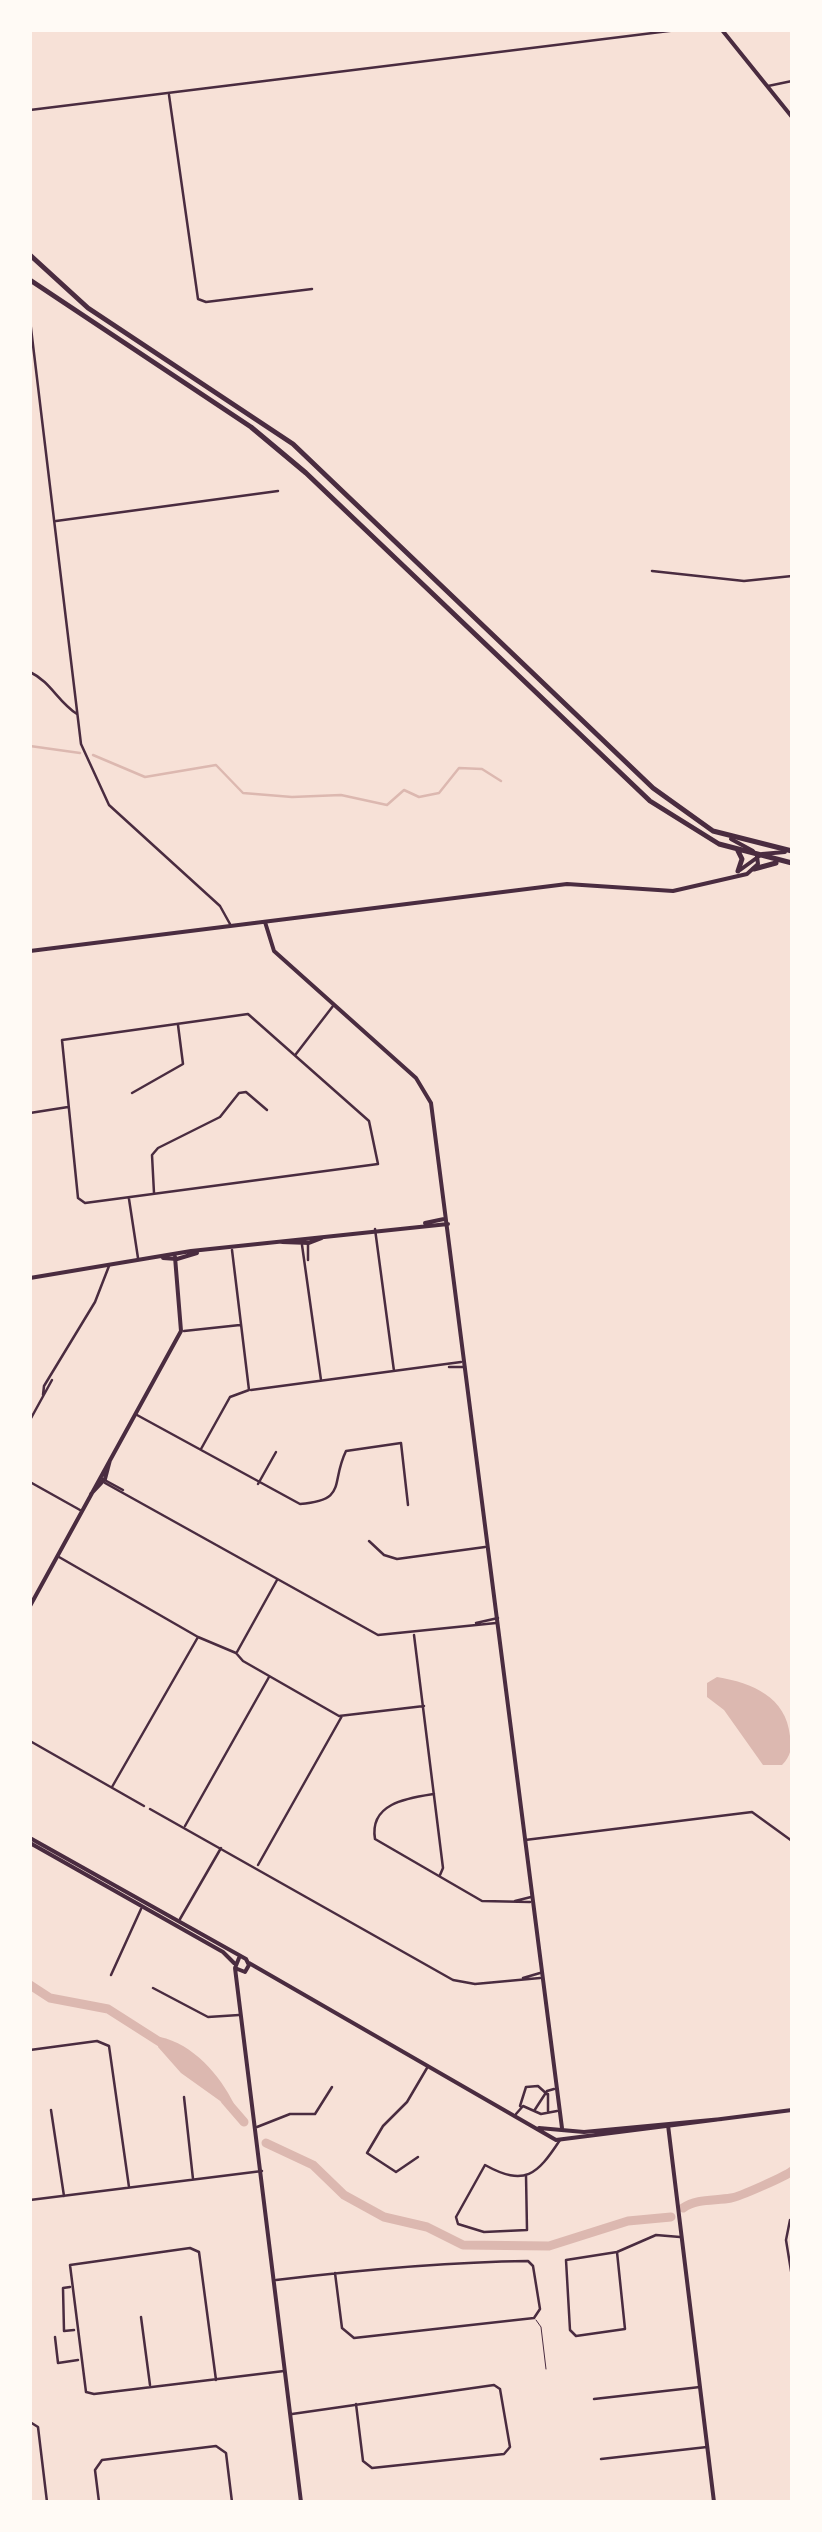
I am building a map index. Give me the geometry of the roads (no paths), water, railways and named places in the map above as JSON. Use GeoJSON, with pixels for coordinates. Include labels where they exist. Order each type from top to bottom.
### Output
{"type":"FeatureCollection","features":[{"type":"Feature","properties":{"kind":"main road"},"geometry":{"type":"LineString","coordinates":[[30,254],[88,308],[215,388],[293,444],[653,788],[692,818],[731,838],[791,851]]}},
{"type":"Feature","properties":{"kind":"main road"},"geometry":{"type":"LineString","coordinates":[[30,280],[251,427],[306,473],[650,801],[700,834],[735,849],[788,863]]}},
{"type":"Feature","properties":{"kind":"main road"},"geometry":{"type":"LineString","coordinates":[[481,641],[490,632]]}},
{"type":"Feature","properties":{"kind":"main road"},"geometry":{"type":"LineString","coordinates":[[735,849],[742,859],[738,871]]}},
{"type":"Feature","properties":{"kind":"main road"},"geometry":{"type":"LineString","coordinates":[[754,868],[788,863]]}},
{"type":"Feature","properties":{"kind":"street"},"geometry":{"type":"LineString","coordinates":[[30,110],[678,30]]}},
{"type":"Feature","properties":{"kind":"street"},"geometry":{"type":"LineString","coordinates":[[722,30],[792,117]]}},
{"type":"Feature","properties":{"kind":"street"},"geometry":{"type":"LineString","coordinates":[[767,86],[792,80]]}},
{"type":"Feature","properties":{"kind":"street"},"geometry":{"type":"LineString","coordinates":[[168,93],[198,299],[206,302],[312,289]]}},
{"type":"Feature","properties":{"kind":"street"},"geometry":{"type":"LineString","coordinates":[[30,320],[86,759],[109,806],[220,906],[230,925]]}},
{"type":"Feature","properties":{"kind":"street"},"geometry":{"type":"LineString","coordinates":[[55,521],[278,491]]}},
{"type":"Feature","properties":{"kind":"street"},"geometry":{"type":"LineString","coordinates":[[652,571],[744,581],[792,576]]}},
{"type":"Feature","properties":{"kind":"street"},"geometry":{"type":"LineString","coordinates":[[30,672],[49,683],[58,699],[78,715]]}},
{"type":"Feature","properties":{"kind":"street"},"geometry":{"type":"LineString","coordinates":[[731,838],[757,856]]}},
{"type":"Feature","properties":{"kind":"street"},"geometry":{"type":"LineString","coordinates":[[728,877],[757,856],[791,851]]}},
{"type":"Feature","properties":{"kind":"street"},"geometry":{"type":"LineString","coordinates":[[30,952],[567,884],[673,891],[754,868],[757,856]]}},
{"type":"Feature","properties":{"kind":"street"},"geometry":{"type":"LineString","coordinates":[[265,922],[274,952],[416,1078],[429,1097],[498,1621],[550,2091],[559,2135],[540,2168],[526,2175],[507,2177],[484,2165],[456,2217],[458,2224],[484,2232],[527,2230],[526,2175]]}},
{"type":"Feature","properties":{"kind":"street"},"geometry":{"type":"LineString","coordinates":[[295,1056],[336,1007]]}},
{"type":"Feature","properties":{"kind":"street"},"geometry":{"type":"LineString","coordinates":[[248,1014],[369,1122],[378,1164],[85,1203],[78,1198],[62,1040],[178,1023],[248,1014]]}},
{"type":"Feature","properties":{"kind":"street"},"geometry":{"type":"LineString","coordinates":[[132,1094],[183,1064],[178,1023]]}},
{"type":"Feature","properties":{"kind":"street"},"geometry":{"type":"LineString","coordinates":[[154,1194],[152,1155],[158,1148],[220,1116],[239,1093],[246,1092],[266,1110]]}},
{"type":"Feature","properties":{"kind":"street"},"geometry":{"type":"LineString","coordinates":[[30,1113],[68,1107]]}},
{"type":"Feature","properties":{"kind":"street"},"geometry":{"type":"LineString","coordinates":[[128,1198],[138,1260]]}},
{"type":"Feature","properties":{"kind":"street"},"geometry":{"type":"LineString","coordinates":[[30,1278],[87,1266],[305,1242],[447,1221]]}},
{"type":"Feature","properties":{"kind":"street"},"geometry":{"type":"LineString","coordinates":[[375,1229],[394,1372]]}},
{"type":"Feature","properties":{"kind":"street"},"geometry":{"type":"LineString","coordinates":[[305,1242],[321,1382]]}},
{"type":"Feature","properties":{"kind":"street"},"geometry":{"type":"LineString","coordinates":[[232,1248],[249,1390]]}},
{"type":"Feature","properties":{"kind":"street"},"geometry":{"type":"LineString","coordinates":[[30,1606],[90,1496],[103,1480],[110,1460],[181,1331],[175,1258]]}},
{"type":"Feature","properties":{"kind":"street"},"geometry":{"type":"LineString","coordinates":[[102,1275],[116,1263]]}},
{"type":"Feature","properties":{"kind":"street"},"geometry":{"type":"LineString","coordinates":[[30,1420],[44,1395],[44,1386],[52,1379],[99,1294],[102,1265]]}},
{"type":"Feature","properties":{"kind":"street"},"geometry":{"type":"LineString","coordinates":[[87,1266],[102,1275]]}},
{"type":"Feature","properties":{"kind":"street"},"geometry":{"type":"LineString","coordinates":[[181,1331],[242,1325]]}},
{"type":"Feature","properties":{"kind":"street"},"geometry":{"type":"LineString","coordinates":[[201,1450],[230,1397],[249,1390],[465,1364]]}},
{"type":"Feature","properties":{"kind":"street"},"geometry":{"type":"LineString","coordinates":[[136,1414],[290,1502],[318,1503],[334,1494],[346,1450],[401,1444],[408,1505]]}},
{"type":"Feature","properties":{"kind":"street"},"geometry":{"type":"LineString","coordinates":[[258,1484],[276,1452]]}},
{"type":"Feature","properties":{"kind":"street"},"geometry":{"type":"LineString","coordinates":[[103,1480],[378,1636],[498,1621]]}},
{"type":"Feature","properties":{"kind":"street"},"geometry":{"type":"LineString","coordinates":[[30,1482],[82,1511]]}},
{"type":"Feature","properties":{"kind":"street"},"geometry":{"type":"LineString","coordinates":[[369,1540],[376,1549],[397,1559],[488,1547]]}},
{"type":"Feature","properties":{"kind":"street"},"geometry":{"type":"LineString","coordinates":[[58,1557],[198,1637],[236,1653],[270,1677],[342,1716],[424,1706]]}},
{"type":"Feature","properties":{"kind":"street"},"geometry":{"type":"LineString","coordinates":[[236,1653],[278,1580]]}},
{"type":"Feature","properties":{"kind":"street"},"geometry":{"type":"LineString","coordinates":[[414,1633],[444,1868],[440,1876]]}},
{"type":"Feature","properties":{"kind":"street"},"geometry":{"type":"LineString","coordinates":[[112,1788],[198,1637]]}},
{"type":"Feature","properties":{"kind":"street"},"geometry":{"type":"LineString","coordinates":[[184,1828],[270,1677]]}},
{"type":"Feature","properties":{"kind":"street"},"geometry":{"type":"LineString","coordinates":[[257,1867],[342,1716]]}},
{"type":"Feature","properties":{"kind":"street"},"geometry":{"type":"LineString","coordinates":[[30,1741],[144,1806]]}},
{"type":"Feature","properties":{"kind":"street"},"geometry":{"type":"LineString","coordinates":[[434,1794],[392,1803],[376,1820],[375,1839],[482,1900],[531,1899]]}},
{"type":"Feature","properties":{"kind":"street"},"geometry":{"type":"LineString","coordinates":[[150,1809],[453,1980],[475,1984],[540,1975]]}},
{"type":"Feature","properties":{"kind":"street"},"geometry":{"type":"LineString","coordinates":[[524,1840],[752,1812],[792,1841]]}},
{"type":"Feature","properties":{"kind":"street"},"geometry":{"type":"LineString","coordinates":[[30,1841],[178,1924],[246,1971],[268,1975]]}},
{"type":"Feature","properties":{"kind":"street"},"geometry":{"type":"LineString","coordinates":[[178,1924],[221,1848]]}},
{"type":"Feature","properties":{"kind":"street"},"geometry":{"type":"LineString","coordinates":[[110,1975],[144,1905]]}},
{"type":"Feature","properties":{"kind":"street"},"geometry":{"type":"LineString","coordinates":[[236,1963],[249,1963],[427,2068],[534,2126],[559,2135],[727,2120],[792,2110]]}},
{"type":"Feature","properties":{"kind":"street"},"geometry":{"type":"LineString","coordinates":[[236,1963],[301,2502]]}},
{"type":"Feature","properties":{"kind":"street"},"geometry":{"type":"LineString","coordinates":[[237,1984],[249,1963]]}},
{"type":"Feature","properties":{"kind":"street"},"geometry":{"type":"LineString","coordinates":[[153,1988],[208,2018],[241,2015]]}},
{"type":"Feature","properties":{"kind":"street"},"geometry":{"type":"LineString","coordinates":[[30,2050],[96,2041],[109,2046],[129,2187]]}},
{"type":"Feature","properties":{"kind":"street"},"geometry":{"type":"LineString","coordinates":[[418,2156],[396,2172],[367,2152],[383,2126],[407,2102],[427,2068]]}},
{"type":"Feature","properties":{"kind":"street"},"geometry":{"type":"LineString","coordinates":[[515,2116],[526,2087],[537,2085],[550,2091]]}},
{"type":"Feature","properties":{"kind":"street"},"geometry":{"type":"LineString","coordinates":[[257,2126],[290,2114],[313,2115],[332,2087]]}},
{"type":"Feature","properties":{"kind":"street"},"geometry":{"type":"LineString","coordinates":[[532,2110],[538,2110],[550,2091]]}},
{"type":"Feature","properties":{"kind":"street"},"geometry":{"type":"LineString","coordinates":[[547,2112],[550,2091]]}},
{"type":"Feature","properties":{"kind":"street"},"geometry":{"type":"LineString","coordinates":[[184,2096],[194,2180]]}},
{"type":"Feature","properties":{"kind":"street"},"geometry":{"type":"LineString","coordinates":[[520,2108],[557,2113]]}},
{"type":"Feature","properties":{"kind":"street"},"geometry":{"type":"LineString","coordinates":[[51,2110],[64,2196]]}},
{"type":"Feature","properties":{"kind":"street"},"geometry":{"type":"LineString","coordinates":[[553,2128],[557,2113]]}},
{"type":"Feature","properties":{"kind":"street"},"geometry":{"type":"LineString","coordinates":[[534,2126],[553,2128],[559,2135]]}},
{"type":"Feature","properties":{"kind":"street"},"geometry":{"type":"LineString","coordinates":[[668,2126],[714,2502]]}},
{"type":"Feature","properties":{"kind":"street"},"geometry":{"type":"LineString","coordinates":[[553,2128],[559,2135]]}},
{"type":"Feature","properties":{"kind":"street"},"geometry":{"type":"LineString","coordinates":[[30,2200],[262,2171]]}},
{"type":"Feature","properties":{"kind":"street"},"geometry":{"type":"LineString","coordinates":[[790,2220],[786,2240],[792,2277]]}},
{"type":"Feature","properties":{"kind":"street"},"geometry":{"type":"LineString","coordinates":[[618,2252],[625,2329],[576,2336],[570,2330],[565,2262],[618,2252],[652,2236],[681,2236]]}},
{"type":"Feature","properties":{"kind":"street"},"geometry":{"type":"LineString","coordinates":[[198,2252],[204,2246]]}},
{"type":"Feature","properties":{"kind":"street"},"geometry":{"type":"LineString","coordinates":[[198,2252],[190,2248],[77,2262],[68,2272],[86,2392],[150,2388],[285,2370]]}},
{"type":"Feature","properties":{"kind":"street"},"geometry":{"type":"LineString","coordinates":[[198,2252],[216,2380]]}},
{"type":"Feature","properties":{"kind":"street"},"geometry":{"type":"LineString","coordinates":[[274,2280],[336,2273],[445,2262],[528,2261],[533,2266],[540,2309],[534,2318],[354,2338],[342,2328],[336,2273]]}},
{"type":"Feature","properties":{"kind":"street"},"geometry":{"type":"LineString","coordinates":[[70,2287],[63,2288],[64,2331],[76,2330]]}},
{"type":"Feature","properties":{"kind":"street"},"geometry":{"type":"LineString","coordinates":[[141,2317],[150,2388]]}},
{"type":"Feature","properties":{"kind":"street"},"geometry":{"type":"LineString","coordinates":[[55,2337],[58,2363],[80,2360]]}},
{"type":"Feature","properties":{"kind":"street"},"geometry":{"type":"LineString","coordinates":[[291,2414],[356,2404],[497,2386],[510,2448],[504,2454],[372,2468],[363,2461],[356,2404]]}},
{"type":"Feature","properties":{"kind":"street"},"geometry":{"type":"LineString","coordinates":[[594,2400],[700,2387]]}},
{"type":"Feature","properties":{"kind":"street"},"geometry":{"type":"LineString","coordinates":[[30,2422],[38,2428],[46,2502]]}},
{"type":"Feature","properties":{"kind":"street"},"geometry":{"type":"LineString","coordinates":[[99,2502],[95,2470],[102,2460],[216,2446],[226,2453],[232,2502]]}},
{"type":"Feature","properties":{"kind":"street"},"geometry":{"type":"LineString","coordinates":[[601,2459],[708,2448]]}},
{"type":"Feature","properties":{"kind":"lane"},"geometry":{"type":"LineString","coordinates":[[534,2318],[542,2326],[546,2369]]}},
{"type":"Feature","properties":{"kind":"waterway"},"geometry":{"type":"LineString","coordinates":[[30,746],[80,753]]}},
{"type":"Feature","properties":{"kind":"waterway"},"geometry":{"type":"LineString","coordinates":[[93,755],[145,777],[216,765],[243,793],[341,795],[387,805],[404,790],[419,797],[439,793],[459,768],[482,769],[501,781]]}},
{"type":"Feature","properties":{"kind":"waterway"},"geometry":{"type":"LineString","coordinates":[[30,1985],[50,1998],[108,2009],[166,2046]]}},
{"type":"Feature","properties":{"kind":"waterway"},"geometry":{"type":"LineString","coordinates":[[225,2100],[244,2122]]}},
{"type":"Feature","properties":{"kind":"waterway"},"geometry":{"type":"LineString","coordinates":[[266,2143],[313,2165],[344,2195],[384,2217],[427,2227],[463,2245],[549,2246],[628,2221],[671,2217]]}},
{"type":"Feature","properties":{"kind":"waterway"},"geometry":{"type":"LineString","coordinates":[[683,2208],[700,2201],[736,2197],[792,2171]]}}]}
